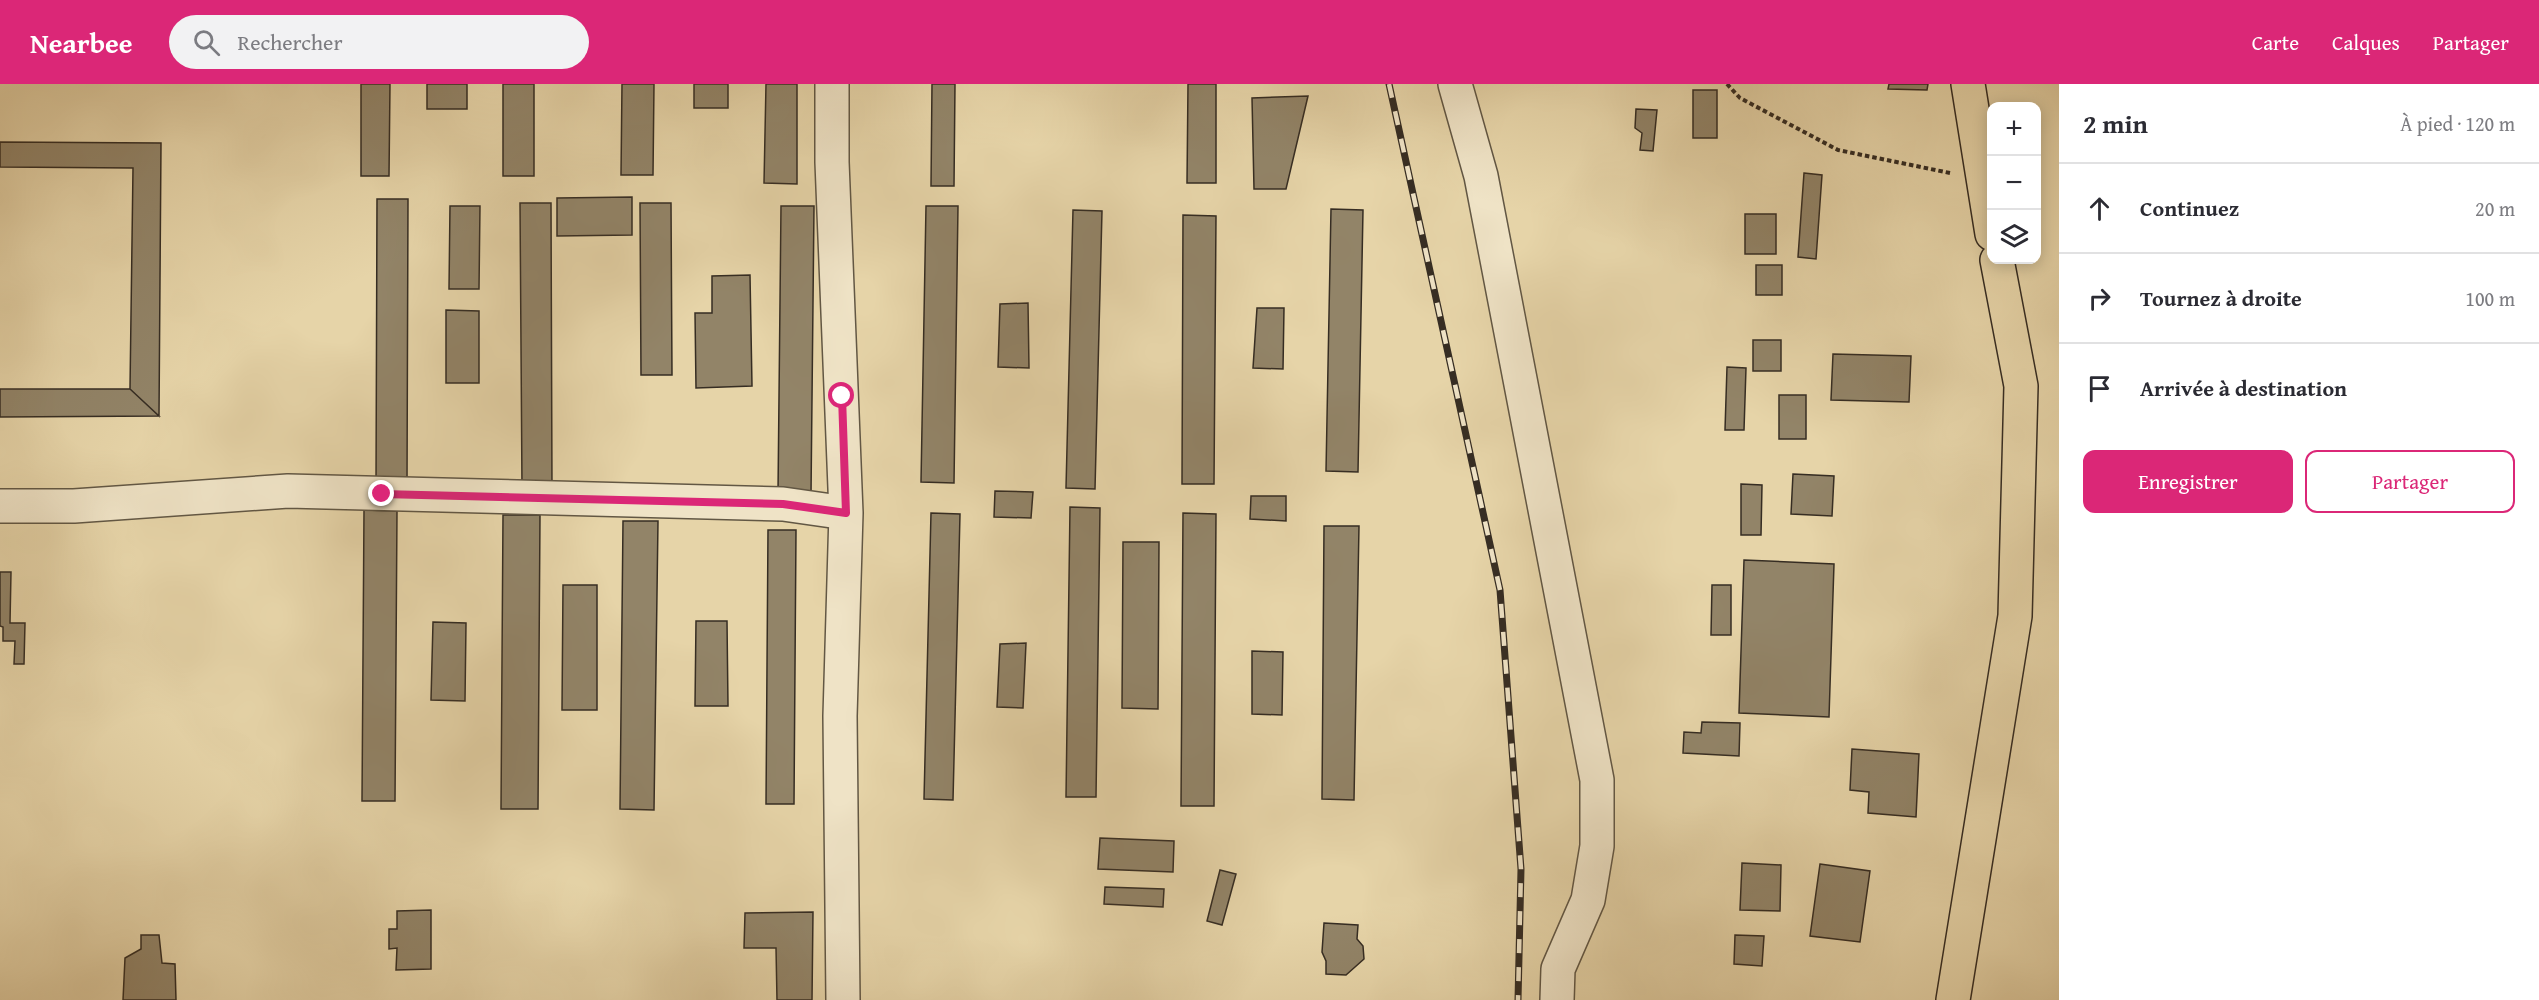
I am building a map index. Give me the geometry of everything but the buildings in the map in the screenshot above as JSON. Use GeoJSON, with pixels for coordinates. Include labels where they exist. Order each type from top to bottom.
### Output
{"type":"FeatureCollection","features":[{"type":"Feature","properties":{"kind":"highway"},"geometry":{"type":"LineString","coordinates":[[1968,84],[1987,210]]}},
{"type":"Feature","properties":{"kind":"highway"},"geometry":{"type":"LineString","coordinates":[[1953,1000],[2015,616],[2021,386],[1997,264]]}},
{"type":"Feature","properties":{"kind":"street"},"geometry":{"type":"LineString","coordinates":[[832,84],[832,162],[846,513],[840,716],[843,1000]]}},
{"type":"Feature","properties":{"kind":"street"},"geometry":{"type":"LineString","coordinates":[[1455,84],[1481,176],[1597,780],[1597,846],[1588,900],[1558,969],[1557,1000]]}},
{"type":"Feature","properties":{"kind":"street"},"geometry":{"type":"LineString","coordinates":[[0,506],[74,506],[288,491],[783,504],[846,513]]}},
{"type":"Feature","properties":{"kind":"path"},"geometry":{"type":"LineString","coordinates":[[1726,84],[1740,98],[1838,150],[1981,179]]}},
{"type":"Feature","properties":{"kind":"railway"},"geometry":{"type":"LineString","coordinates":[[1389,84],[1500,590],[1521,869],[1518,1000]]}},
{"type":"Feature","properties":{"kind":"route"},"geometry":{"type":"LineString","coordinates":[[382,494],[783,504],[846,513],[842,396]]}}]}
